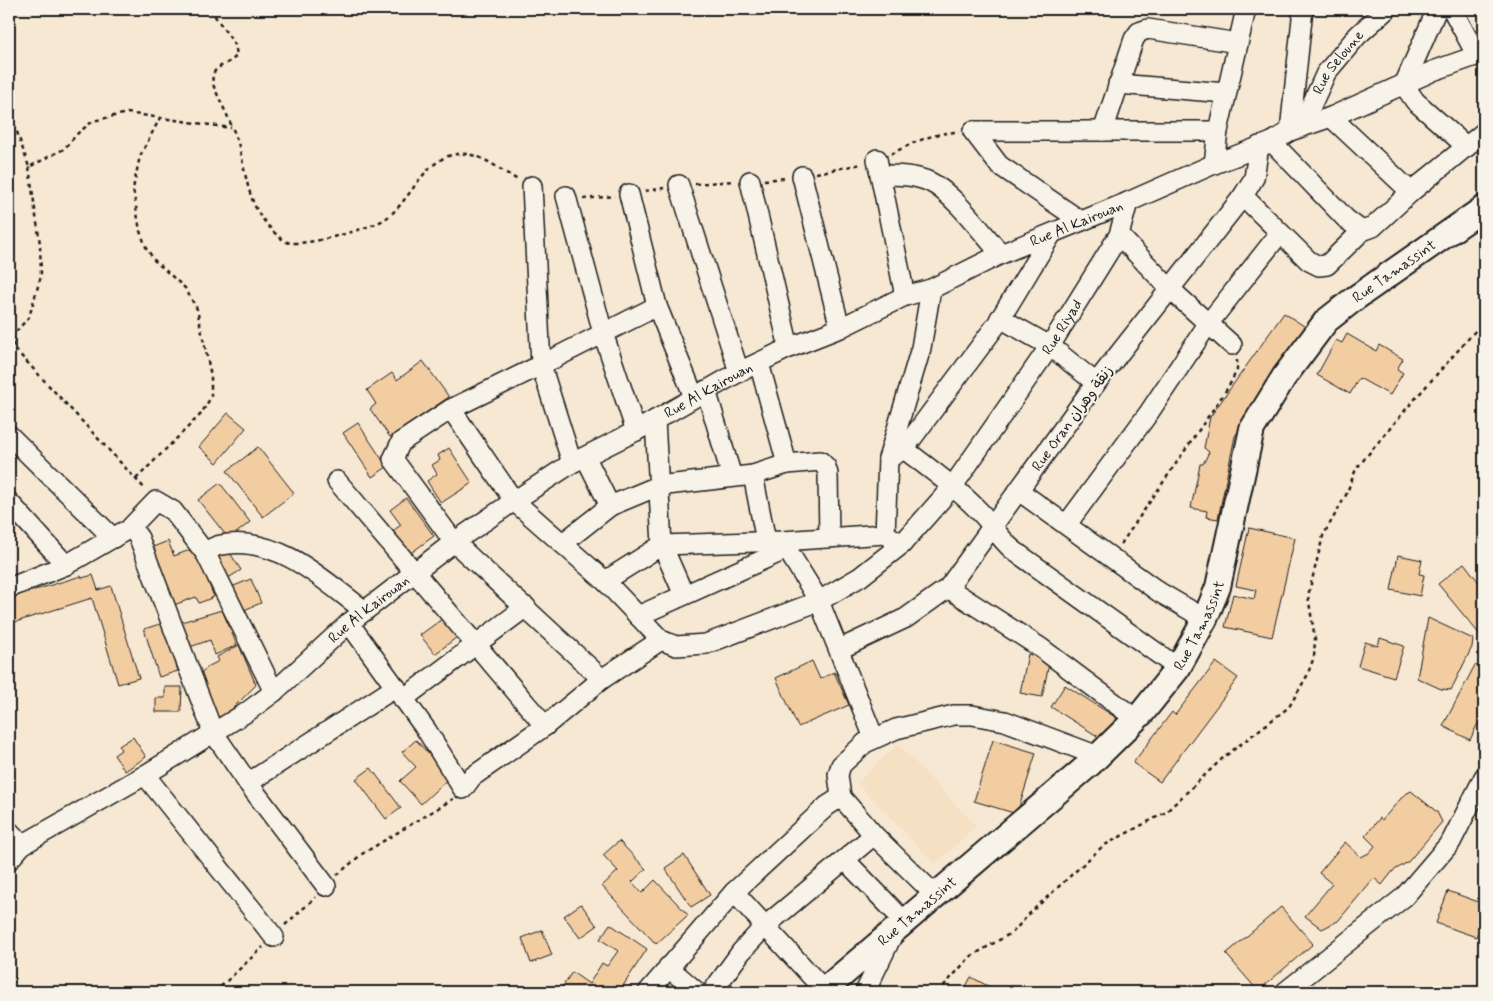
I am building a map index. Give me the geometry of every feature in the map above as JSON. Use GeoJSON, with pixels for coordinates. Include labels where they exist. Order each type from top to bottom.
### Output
{"type":"FeatureCollection","features":[{"type":"Feature","properties":{"kind":"main road","name":"Rue Tamassint"},"geometry":{"type":"LineString","coordinates":[[823,991],[1098,756],[1136,719],[1178,668],[1206,618],[1218,587],[1252,429],[1284,377],[1326,321],[1354,298],[1484,208]]}},
{"type":"Feature","properties":{"kind":"street"},"geometry":{"type":"LineString","coordinates":[[1214,164],[1218,131],[1246,9]]}},
{"type":"Feature","properties":{"kind":"street"},"geometry":{"type":"LineString","coordinates":[[1296,129],[1303,9]]}},
{"type":"Feature","properties":{"kind":"street","name":"Rue Seloune"},"geometry":{"type":"LineString","coordinates":[[1296,129],[1326,73],[1353,41],[1386,9]]}},
{"type":"Feature","properties":{"kind":"street"},"geometry":{"type":"LineString","coordinates":[[1437,9],[1404,85],[1415,101],[1467,147]]}},
{"type":"Feature","properties":{"kind":"street"},"geometry":{"type":"LineString","coordinates":[[1452,9],[1480,54]]}},
{"type":"Feature","properties":{"kind":"street"},"geometry":{"type":"LineString","coordinates":[[1103,131],[1134,39],[1140,32],[1148,29],[1238,44]]}},
{"type":"Feature","properties":{"kind":"street","name":"Rue Al Kairouan"},"geometry":{"type":"LineString","coordinates":[[9,860],[22,845],[145,775],[247,712],[274,692],[349,623],[454,542],[514,501],[579,460],[655,420],[739,372],[789,348],[840,328],[905,296],[931,289],[1001,254],[1051,235],[1214,164],[1266,144],[1296,129],[1331,117],[1480,54]]}},
{"type":"Feature","properties":{"kind":"street"},"geometry":{"type":"LineString","coordinates":[[1118,84],[1226,93]]}},
{"type":"Feature","properties":{"kind":"street"},"geometry":{"type":"LineString","coordinates":[[1331,117],[1411,192]]}},
{"type":"Feature","properties":{"kind":"street"},"geometry":{"type":"LineString","coordinates":[[973,132],[1218,131]]}},
{"type":"Feature","properties":{"kind":"street"},"geometry":{"type":"LineString","coordinates":[[973,132],[999,165],[1081,221]]}},
{"type":"Feature","properties":{"kind":"street"},"geometry":{"type":"LineString","coordinates":[[1243,196],[1309,261],[1319,266],[1327,265],[1362,231],[1373,227],[1411,192],[1484,132]]}},
{"type":"Feature","properties":{"kind":"street"},"geometry":{"type":"LineString","coordinates":[[1266,144],[1346,219],[1362,231]]}},
{"type":"Feature","properties":{"kind":"street","name":"Rue Oran زنقة وهران"},"geometry":{"type":"LineString","coordinates":[[840,649],[906,618],[948,588],[990,526],[1019,491],[1096,383],[1243,196],[1254,178],[1266,144]]}},
{"type":"Feature","properties":{"kind":"street"},"geometry":{"type":"LineString","coordinates":[[879,167],[903,176],[931,182],[950,198],[1001,254]]}},
{"type":"Feature","properties":{"kind":"street"},"geometry":{"type":"LineString","coordinates":[[879,167],[905,296]]}},
{"type":"Feature","properties":{"kind":"street"},"geometry":{"type":"LineString","coordinates":[[802,176],[840,328]]}},
{"type":"Feature","properties":{"kind":"street"},"geometry":{"type":"LineString","coordinates":[[750,180],[789,348]]}},
{"type":"Feature","properties":{"kind":"street"},"geometry":{"type":"LineString","coordinates":[[532,186],[541,365],[579,460],[610,506]]}},
{"type":"Feature","properties":{"kind":"street"},"geometry":{"type":"LineString","coordinates":[[679,186],[739,372]]}},
{"type":"Feature","properties":{"kind":"street"},"geometry":{"type":"LineString","coordinates":[[629,194],[657,306],[700,394],[732,478]]}},
{"type":"Feature","properties":{"kind":"street"},"geometry":{"type":"LineString","coordinates":[[566,196],[603,333],[636,430]]}},
{"type":"Feature","properties":{"kind":"street","name":"Rue Riyad"},"geometry":{"type":"LineString","coordinates":[[660,640],[676,646],[706,644],[819,601],[860,577],[902,544],[953,486],[1050,346],[1120,234],[1128,202]]}},
{"type":"Feature","properties":{"kind":"street"},"geometry":{"type":"LineString","coordinates":[[1067,524],[1148,414],[1208,324],[1280,233]]}},
{"type":"Feature","properties":{"kind":"street"},"geometry":{"type":"LineString","coordinates":[[1120,234],[1170,289],[1232,345]]}},
{"type":"Feature","properties":{"kind":"street"},"geometry":{"type":"LineString","coordinates":[[888,459],[904,449],[1000,318],[1051,235]]}},
{"type":"Feature","properties":{"kind":"street"},"geometry":{"type":"LineString","coordinates":[[885,534],[888,459],[921,348],[931,289]]}},
{"type":"Feature","properties":{"kind":"street"},"geometry":{"type":"LineString","coordinates":[[602,680],[454,542],[393,459],[401,442],[451,408],[657,306]]}},
{"type":"Feature","properties":{"kind":"street"},"geometry":{"type":"LineString","coordinates":[[1000,318],[1050,346],[1096,383]]}},
{"type":"Feature","properties":{"kind":"street"},"geometry":{"type":"LineString","coordinates":[[759,363],[787,464]]}},
{"type":"Feature","properties":{"kind":"street"},"geometry":{"type":"LineString","coordinates":[[349,623],[399,693],[463,789],[472,778],[545,726],[602,680],[660,640],[605,582],[514,501],[451,408]]}},
{"type":"Feature","properties":{"kind":"street"},"geometry":{"type":"LineString","coordinates":[[655,420],[662,546],[684,595]]}},
{"type":"Feature","properties":{"kind":"street"},"geometry":{"type":"LineString","coordinates":[[9,435],[113,538]]}},
{"type":"Feature","properties":{"kind":"street"},"geometry":{"type":"LineString","coordinates":[[904,449],[953,486],[982,513],[990,526],[1013,550],[1178,668]]}},
{"type":"Feature","properties":{"kind":"street"},"geometry":{"type":"LineString","coordinates":[[563,543],[610,506],[658,486],[753,475],[787,464],[820,461],[826,467],[829,538]]}},
{"type":"Feature","properties":{"kind":"street"},"geometry":{"type":"LineString","coordinates":[[753,475],[778,544],[819,601],[840,649],[874,738]]}},
{"type":"Feature","properties":{"kind":"street"},"geometry":{"type":"LineString","coordinates":[[337,481],[545,726]]}},
{"type":"Feature","properties":{"kind":"street"},"geometry":{"type":"LineString","coordinates":[[1019,491],[1112,556],[1159,592],[1206,618]]}},
{"type":"Feature","properties":{"kind":"street"},"geometry":{"type":"LineString","coordinates":[[9,588],[66,565],[131,528],[156,501],[174,510],[206,554],[274,692]]}},
{"type":"Feature","properties":{"kind":"street"},"geometry":{"type":"LineString","coordinates":[[9,502],[66,565]]}},
{"type":"Feature","properties":{"kind":"street"},"geometry":{"type":"LineString","coordinates":[[131,528],[139,538],[213,732],[248,783],[326,886]]}},
{"type":"Feature","properties":{"kind":"street"},"geometry":{"type":"LineString","coordinates":[[605,582],[662,546],[778,544],[885,534],[902,544]]}},
{"type":"Feature","properties":{"kind":"street"},"geometry":{"type":"LineString","coordinates":[[206,554],[217,545],[239,543],[267,547],[290,556],[365,611]]}},
{"type":"Feature","properties":{"kind":"street"},"geometry":{"type":"LineString","coordinates":[[638,616],[684,595],[778,544]]}},
{"type":"Feature","properties":{"kind":"street"},"geometry":{"type":"LineString","coordinates":[[948,588],[1041,648],[1136,719]]}},
{"type":"Feature","properties":{"kind":"street"},"geometry":{"type":"LineString","coordinates":[[248,783],[478,645],[526,608]]}},
{"type":"Feature","properties":{"kind":"street"},"geometry":{"type":"LineString","coordinates":[[935,895],[874,835],[841,797],[838,775],[841,765],[865,743],[896,729],[954,715],[979,716],[1005,721],[1098,756]]}},
{"type":"Feature","properties":{"kind":"street"},"geometry":{"type":"LineString","coordinates":[[145,775],[274,937]]}},
{"type":"Feature","properties":{"kind":"street"},"geometry":{"type":"LineString","coordinates":[[1285,992],[1404,897],[1452,842],[1484,777]]}},
{"type":"Feature","properties":{"kind":"street"},"geometry":{"type":"LineString","coordinates":[[648,992],[734,892],[827,806],[841,797]]}},
{"type":"Feature","properties":{"kind":"street"},"geometry":{"type":"LineString","coordinates":[[9,831],[22,845]]}},
{"type":"Feature","properties":{"kind":"street"},"geometry":{"type":"LineString","coordinates":[[712,992],[741,952],[764,927],[874,835]]}},
{"type":"Feature","properties":{"kind":"street"},"geometry":{"type":"LineString","coordinates":[[845,860],[900,925],[865,992]]}},
{"type":"Feature","properties":{"kind":"street"},"geometry":{"type":"LineString","coordinates":[[734,892],[823,991]]}},
{"type":"Feature","properties":{"kind":"street"},"geometry":{"type":"LineString","coordinates":[[668,967],[697,992]]}},
{"type":"Feature","properties":{"kind":"path"},"geometry":{"type":"LineString","coordinates":[[210,9],[235,45],[236,55],[233,60],[220,66],[213,73],[212,79],[237,140],[251,194],[261,217],[275,233],[288,242],[300,243],[367,229],[380,222],[399,206],[431,168],[441,160],[455,154],[470,154],[532,186]]}},
{"type":"Feature","properties":{"kind":"path"},"geometry":{"type":"LineString","coordinates":[[9,109],[29,167],[40,244],[40,276],[29,317],[13,335],[13,347],[156,501]]}},
{"type":"Feature","properties":{"kind":"path"},"geometry":{"type":"LineString","coordinates":[[29,167],[64,149],[78,133],[93,121],[127,113],[232,128]]}},
{"type":"Feature","properties":{"kind":"path"},"geometry":{"type":"LineString","coordinates":[[136,479],[201,414],[210,397],[211,376],[197,309],[185,288],[154,260],[146,247],[140,231],[132,189],[140,156],[160,118]]}},
{"type":"Feature","properties":{"kind":"path"},"geometry":{"type":"LineString","coordinates":[[566,196],[578,199],[606,198],[714,181],[802,176],[879,167],[946,132],[973,132]]}},
{"type":"Feature","properties":{"kind":"path"},"geometry":{"type":"LineString","coordinates":[[938,992],[970,956],[1012,932],[1103,846],[1166,812],[1224,757],[1289,707],[1307,676],[1314,657],[1315,639],[1308,596],[1323,536],[1346,495],[1356,469],[1407,408],[1484,322]]}},
{"type":"Feature","properties":{"kind":"path"},"geometry":{"type":"LineString","coordinates":[[1112,556],[1229,386],[1237,370],[1237,357],[1232,345]]}},
{"type":"Feature","properties":{"kind":"path"},"geometry":{"type":"LineString","coordinates":[[326,886],[355,859],[455,799],[463,789]]}},
{"type":"Feature","properties":{"kind":"shaded area"},"geometry":{"type":"Polygon","coordinates":[[[898,744],[976,826],[935,864],[857,783],[898,744]]]}},
{"type":"Feature","properties":{"kind":"building"},"geometry":{"type":"Polygon","coordinates":[[[1284,313],[1307,328],[1257,399],[1255,407],[1235,436],[1218,519],[1206,517],[1207,511],[1191,508],[1200,464],[1203,464],[1209,452],[1204,448],[1210,417],[1284,313]]]}},
{"type":"Feature","properties":{"kind":"building"},"geometry":{"type":"Polygon","coordinates":[[[1347,334],[1376,351],[1379,345],[1403,359],[1397,369],[1403,373],[1390,395],[1359,378],[1350,394],[1317,375],[1336,340],[1342,343],[1347,334]]]}},
{"type":"Feature","properties":{"kind":"building"},"geometry":{"type":"Polygon","coordinates":[[[423,361],[449,397],[390,437],[370,409],[376,404],[367,390],[392,373],[397,380],[423,361]]]}},
{"type":"Feature","properties":{"kind":"building"},"geometry":{"type":"Polygon","coordinates":[[[228,413],[246,428],[217,463],[199,447],[228,413]]]}},
{"type":"Feature","properties":{"kind":"building"},"geometry":{"type":"Polygon","coordinates":[[[358,423],[387,467],[372,477],[343,433],[358,423]]]}},
{"type":"Feature","properties":{"kind":"building"},"geometry":{"type":"Polygon","coordinates":[[[258,447],[294,493],[263,517],[227,471],[258,447]]]}},
{"type":"Feature","properties":{"kind":"building"},"geometry":{"type":"Polygon","coordinates":[[[449,448],[472,483],[441,503],[427,481],[437,474],[432,465],[440,460],[438,455],[449,448]]]}},
{"type":"Feature","properties":{"kind":"building"},"geometry":{"type":"Polygon","coordinates":[[[220,483],[250,522],[229,539],[198,500],[220,483]]]}},
{"type":"Feature","properties":{"kind":"building"},"geometry":{"type":"Polygon","coordinates":[[[406,498],[434,536],[404,558],[387,535],[401,525],[390,510],[406,498]]]}},
{"type":"Feature","properties":{"kind":"building"},"geometry":{"type":"Polygon","coordinates":[[[1249,528],[1295,538],[1272,637],[1225,627],[1233,594],[1254,599],[1256,590],[1236,586],[1249,528]]]}},
{"type":"Feature","properties":{"kind":"building"},"geometry":{"type":"Polygon","coordinates":[[[168,541],[174,556],[195,548],[214,597],[199,603],[196,597],[171,606],[148,549],[168,541]]]}},
{"type":"Feature","properties":{"kind":"building"},"geometry":{"type":"Polygon","coordinates":[[[226,547],[241,570],[225,580],[210,557],[226,547]]]}},
{"type":"Feature","properties":{"kind":"building"},"geometry":{"type":"Polygon","coordinates":[[[1398,555],[1422,560],[1419,574],[1424,575],[1420,596],[1391,590],[1398,555]]]}},
{"type":"Feature","properties":{"kind":"building"},"geometry":{"type":"Polygon","coordinates":[[[1464,563],[1484,589],[1484,633],[1481,636],[1438,584],[1464,563]]]}},
{"type":"Feature","properties":{"kind":"building"},"geometry":{"type":"Polygon","coordinates":[[[93,575],[98,590],[111,586],[139,678],[118,684],[92,598],[9,624],[9,598],[81,576],[82,578],[93,575]]]}},
{"type":"Feature","properties":{"kind":"building"},"geometry":{"type":"Polygon","coordinates":[[[251,579],[261,603],[239,612],[229,588],[251,579]]]}},
{"type":"Feature","properties":{"kind":"building"},"geometry":{"type":"Polygon","coordinates":[[[222,610],[237,645],[215,655],[210,640],[187,648],[178,623],[222,610]]]}},
{"type":"Feature","properties":{"kind":"building"},"geometry":{"type":"Polygon","coordinates":[[[1428,618],[1473,639],[1472,647],[1451,690],[1441,689],[1417,678],[1428,618]]]}},
{"type":"Feature","properties":{"kind":"building"},"geometry":{"type":"Polygon","coordinates":[[[442,619],[457,637],[435,654],[420,635],[442,619]]]}},
{"type":"Feature","properties":{"kind":"building"},"geometry":{"type":"Polygon","coordinates":[[[163,623],[178,671],[159,677],[144,629],[163,623]]]}},
{"type":"Feature","properties":{"kind":"building"},"geometry":{"type":"Polygon","coordinates":[[[1380,638],[1404,646],[1394,677],[1358,666],[1365,642],[1378,646],[1380,638]]]}},
{"type":"Feature","properties":{"kind":"building"},"geometry":{"type":"Polygon","coordinates":[[[239,645],[256,685],[225,716],[217,720],[198,676],[207,667],[219,661],[217,657],[239,645]]]}},
{"type":"Feature","properties":{"kind":"building"},"geometry":{"type":"Polygon","coordinates":[[[1028,654],[1050,659],[1042,697],[1020,693],[1028,654]]]}},
{"type":"Feature","properties":{"kind":"building"},"geometry":{"type":"Polygon","coordinates":[[[812,661],[820,679],[834,672],[849,705],[798,727],[776,678],[812,661]]]}},
{"type":"Feature","properties":{"kind":"building"},"geometry":{"type":"Polygon","coordinates":[[[1216,662],[1238,678],[1160,782],[1133,763],[1172,712],[1175,715],[1216,662]]]}},
{"type":"Feature","properties":{"kind":"building"},"geometry":{"type":"Polygon","coordinates":[[[1475,665],[1484,670],[1484,723],[1482,721],[1477,725],[1470,740],[1443,726],[1475,665]]]}},
{"type":"Feature","properties":{"kind":"building"},"geometry":{"type":"Polygon","coordinates":[[[1065,685],[1123,722],[1110,744],[1051,707],[1065,685]]]}},
{"type":"Feature","properties":{"kind":"building"},"geometry":{"type":"Polygon","coordinates":[[[165,687],[182,687],[181,712],[156,712],[156,698],[165,698],[165,687]]]}},
{"type":"Feature","properties":{"kind":"building"},"geometry":{"type":"Polygon","coordinates":[[[133,737],[146,757],[125,771],[114,755],[121,750],[119,746],[133,737]]]}},
{"type":"Feature","properties":{"kind":"building"},"geometry":{"type":"Polygon","coordinates":[[[416,740],[450,777],[421,804],[400,781],[416,767],[402,752],[416,740]]]}},
{"type":"Feature","properties":{"kind":"building"},"geometry":{"type":"Polygon","coordinates":[[[993,740],[1036,753],[1017,814],[974,801],[993,740]]]}},
{"type":"Feature","properties":{"kind":"building"},"geometry":{"type":"Polygon","coordinates":[[[371,768],[401,808],[386,819],[356,779],[371,768]]]}},
{"type":"Feature","properties":{"kind":"building"},"geometry":{"type":"Polygon","coordinates":[[[1411,791],[1437,812],[1442,822],[1408,862],[1393,871],[1382,885],[1374,878],[1338,921],[1322,929],[1305,916],[1332,884],[1319,873],[1345,842],[1361,857],[1369,853],[1375,846],[1365,836],[1380,818],[1382,820],[1404,795],[1411,791]]]}},
{"type":"Feature","properties":{"kind":"building"},"geometry":{"type":"Polygon","coordinates":[[[619,841],[646,869],[632,882],[642,893],[655,880],[688,915],[656,944],[602,886],[618,871],[603,855],[619,841]]]}},
{"type":"Feature","properties":{"kind":"building"},"geometry":{"type":"Polygon","coordinates":[[[684,855],[710,895],[691,907],[665,868],[684,855]]]}},
{"type":"Feature","properties":{"kind":"building"},"geometry":{"type":"Polygon","coordinates":[[[1448,891],[1484,904],[1484,914],[1476,937],[1436,923],[1448,891]]]}},
{"type":"Feature","properties":{"kind":"building"},"geometry":{"type":"Polygon","coordinates":[[[581,904],[597,926],[580,938],[564,916],[581,904]]]}},
{"type":"Feature","properties":{"kind":"building"},"geometry":{"type":"Polygon","coordinates":[[[1281,907],[1313,944],[1258,991],[1226,954],[1281,907]]]}},
{"type":"Feature","properties":{"kind":"building"},"geometry":{"type":"Polygon","coordinates":[[[610,924],[647,949],[619,992],[559,992],[572,972],[589,984],[602,963],[607,966],[618,951],[600,939],[610,924]]]}},
{"type":"Feature","properties":{"kind":"building"},"geometry":{"type":"Polygon","coordinates":[[[542,930],[552,955],[531,963],[522,938],[542,930]]]}},
{"type":"Feature","properties":{"kind":"building"},"geometry":{"type":"Polygon","coordinates":[[[971,977],[999,992],[963,992],[971,977]]]}}]}
